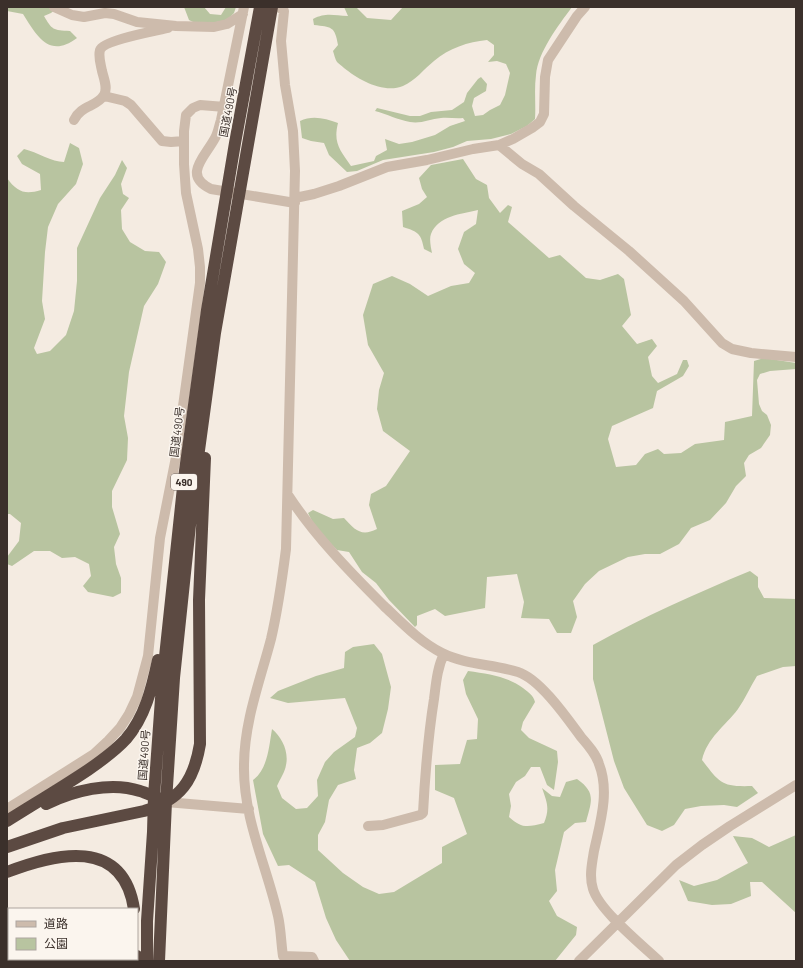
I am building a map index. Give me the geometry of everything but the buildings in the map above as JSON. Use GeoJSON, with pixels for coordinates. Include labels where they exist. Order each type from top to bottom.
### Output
{"type":"FeatureCollection","features":[{"type":"Feature","properties":{"kind":"highway","name":"国道490号"},"geometry":{"type":"LineString","coordinates":[[159,961],[166,802],[174,678],[182,593],[194,487],[233,194],[235,143],[260,7]]}},
{"type":"Feature","properties":{"kind":"highway","name":"国道490号"},"geometry":{"type":"LineString","coordinates":[[147,961],[154,796],[162,685],[195,393],[207,310],[272,7]]}},
{"type":"Feature","properties":{"kind":"highway"},"geometry":{"type":"LineString","coordinates":[[7,847],[63,828],[128,815],[157,807],[169,801],[182,790],[193,772],[198,760],[200,744],[199,600],[207,389]]}},
{"type":"Feature","properties":{"kind":"highway"},"geometry":{"type":"LineString","coordinates":[[7,822],[98,763],[126,739],[138,721],[148,700],[170,607]]}},
{"type":"Feature","properties":{"kind":"highway"},"geometry":{"type":"LineString","coordinates":[[7,822],[56,799],[89,789],[120,788],[140,791],[166,802]]}},
{"type":"Feature","properties":{"kind":"highway"},"geometry":{"type":"LineString","coordinates":[[7,872],[61,858],[86,856],[99,859],[108,863],[123,878],[131,894],[134,908]]}},
{"type":"Feature","properties":{"kind":"street"},"geometry":{"type":"LineString","coordinates":[[54,7],[72,15],[84,17],[105,13],[114,14],[137,22],[176,26],[214,27],[228,24],[243,10]]}},
{"type":"Feature","properties":{"kind":"street"},"geometry":{"type":"LineString","coordinates":[[279,7],[284,11],[281,41],[285,85],[293,131],[295,200],[286,549],[281,590],[271,639],[251,713],[245,744],[244,768],[248,809],[278,917],[283,956],[312,957],[314,961]]}},
{"type":"Feature","properties":{"kind":"street"},"geometry":{"type":"LineString","coordinates":[[243,10],[225,107],[216,136],[196,169],[197,176],[200,182],[211,189],[233,194],[295,200],[333,188],[387,167],[499,145],[514,140],[540,122],[544,114],[545,77],[548,60],[576,16],[585,7]]}},
{"type":"Feature","properties":{"kind":"street"},"geometry":{"type":"LineString","coordinates":[[74,120],[77,114],[82,110],[104,96],[105,85],[99,51],[102,46],[135,35],[176,26]]}},
{"type":"Feature","properties":{"kind":"street"},"geometry":{"type":"LineString","coordinates":[[104,96],[125,101],[131,105],[162,141],[184,141]]}},
{"type":"Feature","properties":{"kind":"street"},"geometry":{"type":"LineString","coordinates":[[7,809],[94,754],[108,741],[120,728],[129,714],[144,676],[148,656],[160,538],[176,457],[200,283],[198,249],[186,193],[184,141],[186,116],[193,108],[200,105],[225,107]]}},
{"type":"Feature","properties":{"kind":"street"},"geometry":{"type":"LineString","coordinates":[[499,145],[522,164],[539,174],[574,206],[629,251],[684,301],[722,343],[732,349],[751,353],[796,357]]}},
{"type":"Feature","properties":{"kind":"street"},"geometry":{"type":"LineString","coordinates":[[288,495],[304,519],[327,547],[406,627],[430,646],[444,654],[477,665],[518,672],[529,678],[547,694],[581,736],[595,755],[600,765],[604,787],[604,805],[592,865],[591,879],[593,891],[601,905],[659,961]]}},
{"type":"Feature","properties":{"kind":"street"},"geometry":{"type":"LineString","coordinates":[[368,826],[420,816],[424,813],[426,768],[433,709],[439,663],[444,654]]}},
{"type":"Feature","properties":{"kind":"street"},"geometry":{"type":"LineString","coordinates":[[579,961],[676,865],[730,826],[796,785]]}},
{"type":"Feature","properties":{"kind":"street"},"geometry":{"type":"LineString","coordinates":[[166,802],[248,809]]}},
{"type":"Feature","properties":{"kind":"green space"},"geometry":{"type":"Polygon","coordinates":[[[7,7],[58,7],[51,13],[44,16],[47,21],[51,27],[56,30],[70,31],[77,38],[67,44],[59,46],[51,45],[39,37],[23,14],[7,11],[7,7]]]}},
{"type":"Feature","properties":{"kind":"green space"},"geometry":{"type":"Polygon","coordinates":[[[184,7],[204,7],[210,14],[221,15],[226,7],[236,7],[234,13],[226,21],[197,24],[189,20],[184,7]]]}},
{"type":"Feature","properties":{"kind":"green space"},"geometry":{"type":"Polygon","coordinates":[[[344,7],[356,7],[367,18],[391,20],[403,7],[572,7],[540,57],[535,81],[535,119],[527,126],[511,134],[491,139],[467,141],[453,147],[434,152],[383,160],[357,171],[347,172],[329,155],[324,143],[302,138],[300,121],[309,118],[319,118],[338,123],[336,136],[338,146],[351,166],[374,161],[376,156],[387,150],[385,139],[399,144],[412,142],[435,135],[450,126],[465,121],[463,118],[444,118],[410,122],[375,111],[377,108],[410,116],[420,116],[431,112],[452,110],[464,102],[467,93],[481,77],[487,84],[486,91],[474,98],[472,106],[475,116],[483,115],[500,105],[505,95],[510,73],[506,64],[497,61],[488,62],[494,55],[494,45],[487,40],[473,42],[452,49],[440,56],[412,81],[403,86],[396,88],[380,87],[364,81],[337,62],[333,51],[338,45],[334,31],[328,27],[314,25],[313,19],[318,17],[330,15],[348,16],[344,7]]]}},
{"type":"Feature","properties":{"kind":"green space"},"geometry":{"type":"Polygon","coordinates":[[[70,143],[79,148],[83,164],[76,184],[58,204],[48,227],[42,301],[45,319],[34,348],[37,354],[50,351],[66,335],[74,311],[77,281],[77,248],[100,198],[115,175],[122,160],[127,168],[121,184],[123,194],[129,198],[121,210],[122,229],[130,242],[145,251],[159,252],[166,262],[158,284],[144,306],[129,372],[124,416],[128,438],[127,460],[112,491],[112,507],[120,534],[114,547],[116,564],[121,578],[121,593],[113,597],[88,592],[83,586],[91,576],[89,564],[75,557],[62,558],[50,551],[34,551],[12,566],[7,564],[7,557],[19,541],[21,523],[10,514],[7,514],[7,178],[14,186],[22,191],[30,192],[41,190],[40,174],[22,164],[17,156],[24,149],[59,162],[64,162],[70,143]]]}},
{"type":"Feature","properties":{"kind":"green space"},"geometry":{"type":"Polygon","coordinates":[[[463,159],[476,179],[487,185],[489,198],[500,213],[508,205],[512,207],[508,222],[549,258],[560,255],[586,278],[600,280],[618,274],[624,279],[631,315],[622,326],[637,344],[652,339],[657,346],[648,357],[652,376],[658,383],[677,374],[683,360],[687,360],[689,366],[683,376],[657,391],[653,408],[612,426],[608,439],[616,467],[636,465],[645,454],[658,449],[664,454],[681,453],[695,444],[724,440],[725,422],[752,416],[754,361],[764,358],[796,363],[796,369],[770,371],[760,374],[757,380],[759,404],[762,411],[767,415],[771,425],[770,435],[761,448],[749,455],[744,463],[746,476],[736,486],[726,503],[710,520],[691,528],[679,544],[660,554],[645,554],[628,557],[599,571],[585,584],[573,601],[577,617],[571,633],[557,633],[549,619],[521,618],[524,602],[517,574],[487,577],[485,608],[445,616],[435,609],[417,616],[417,625],[415,627],[389,600],[376,583],[362,572],[349,552],[337,550],[315,527],[308,513],[313,510],[333,519],[344,518],[355,529],[362,532],[377,529],[369,505],[371,494],[386,486],[410,451],[383,431],[377,409],[379,390],[384,373],[368,345],[363,315],[373,284],[392,276],[410,284],[428,296],[451,286],[469,283],[475,273],[464,264],[458,249],[464,232],[476,224],[478,210],[451,217],[439,223],[434,228],[430,236],[432,253],[424,249],[422,240],[416,232],[403,227],[402,211],[419,204],[427,197],[422,189],[419,178],[431,165],[463,159]]]}},
{"type":"Feature","properties":{"kind":"green space"},"geometry":{"type":"Polygon","coordinates":[[[750,571],[758,577],[758,587],[764,598],[796,599],[796,666],[783,667],[757,676],[738,709],[708,745],[702,760],[713,774],[722,782],[734,786],[752,786],[758,793],[737,807],[724,805],[701,806],[685,809],[674,825],[662,831],[647,825],[624,788],[614,761],[593,679],[593,645],[670,606],[750,571]]]}},
{"type":"Feature","properties":{"kind":"green space"},"geometry":{"type":"Polygon","coordinates":[[[374,644],[382,654],[391,687],[388,709],[382,733],[370,743],[357,748],[354,770],[356,779],[338,785],[329,800],[325,822],[318,835],[318,850],[343,873],[363,887],[379,894],[394,892],[442,863],[442,847],[467,834],[454,798],[435,790],[435,765],[460,764],[467,740],[477,739],[478,719],[466,694],[463,680],[468,671],[504,678],[517,684],[529,693],[535,702],[523,722],[521,730],[529,738],[557,751],[558,762],[554,790],[547,785],[540,767],[531,767],[525,776],[516,782],[509,794],[511,806],[509,817],[518,824],[525,826],[544,823],[547,814],[547,806],[542,788],[552,796],[560,797],[566,782],[577,779],[588,789],[591,798],[590,809],[586,822],[575,823],[564,832],[555,870],[557,891],[549,901],[557,916],[577,927],[576,935],[555,961],[350,961],[336,940],[326,918],[315,882],[289,865],[278,866],[263,834],[253,780],[265,764],[272,729],[282,740],[286,750],[287,760],[284,773],[277,786],[282,798],[296,809],[307,808],[318,796],[317,780],[325,762],[334,752],[355,737],[357,728],[345,698],[288,703],[270,698],[278,691],[316,676],[344,668],[345,652],[353,647],[374,644]]]}},
{"type":"Feature","properties":{"kind":"green space"},"geometry":{"type":"Polygon","coordinates":[[[796,835],[796,913],[762,882],[750,882],[751,896],[731,904],[712,905],[688,901],[679,880],[694,886],[717,880],[748,863],[733,836],[752,838],[769,847],[796,835]]]}}]}
